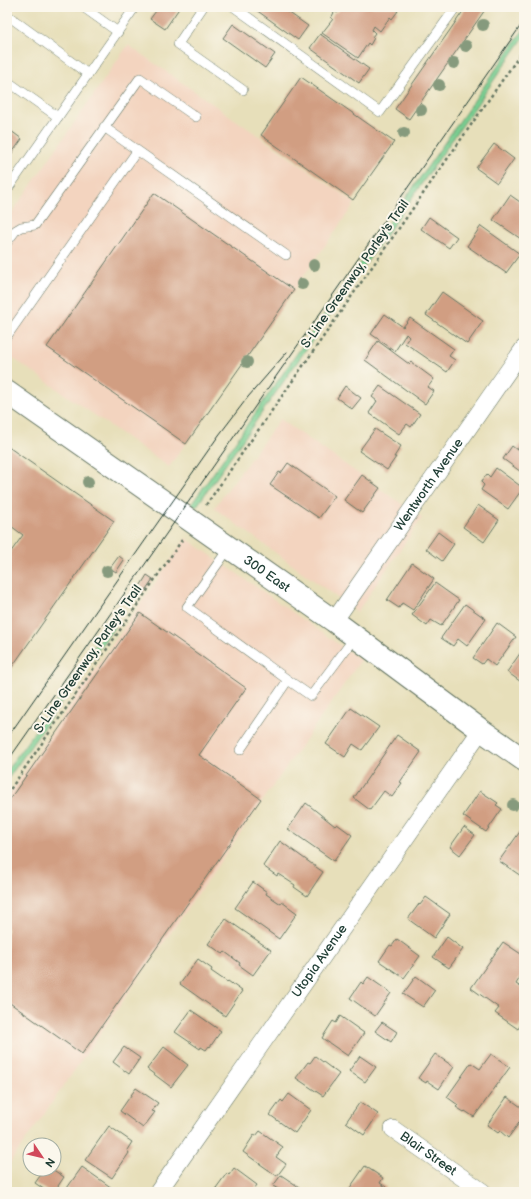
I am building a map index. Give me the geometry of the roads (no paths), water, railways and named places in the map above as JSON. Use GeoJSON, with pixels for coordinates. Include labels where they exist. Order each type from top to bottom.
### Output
{"type":"FeatureCollection","features":[{"type":"Feature","properties":{"kind":"street","name":"Wentworth Avenue"},"geometry":{"type":"LineString","coordinates":[[334,621],[524,348]]}},
{"type":"Feature","properties":{"kind":"street","name":"300 East"},"geometry":{"type":"LineString","coordinates":[[7,392],[334,621],[524,760]]}},
{"type":"Feature","properties":{"kind":"street","name":"Utopia Avenue"},"geometry":{"type":"LineString","coordinates":[[158,1192],[481,730]]}},
{"type":"Feature","properties":{"kind":"street","name":"Blair Street"},"geometry":{"type":"LineString","coordinates":[[393,1128],[483,1192]]}},
{"type":"Feature","properties":{"kind":"lane"},"geometry":{"type":"LineString","coordinates":[[83,7],[118,32]]}},
{"type":"Feature","properties":{"kind":"lane"},"geometry":{"type":"LineString","coordinates":[[7,190],[135,7]]}},
{"type":"Feature","properties":{"kind":"lane"},"geometry":{"type":"LineString","coordinates":[[203,7],[178,44],[242,90]]}},
{"type":"Feature","properties":{"kind":"lane"},"geometry":{"type":"LineString","coordinates":[[234,7],[380,112],[456,7]]}},
{"type":"Feature","properties":{"kind":"lane"},"geometry":{"type":"LineString","coordinates":[[7,15],[88,74]]}},
{"type":"Feature","properties":{"kind":"lane"},"geometry":{"type":"LineString","coordinates":[[7,242],[16,230],[21,227],[35,225],[140,78],[196,117]]}},
{"type":"Feature","properties":{"kind":"lane"},"geometry":{"type":"LineString","coordinates":[[7,81],[58,117]]}},
{"type":"Feature","properties":{"kind":"lane"},"geometry":{"type":"LineString","coordinates":[[104,127],[286,255]]}},
{"type":"Feature","properties":{"kind":"lane"},"geometry":{"type":"LineString","coordinates":[[7,336],[137,151]]}},
{"type":"Feature","properties":{"kind":"lane"},"geometry":{"type":"LineString","coordinates":[[229,548],[187,608],[288,680],[312,696],[355,637]]}},
{"type":"Feature","properties":{"kind":"lane"},"geometry":{"type":"LineString","coordinates":[[240,750],[288,680]]}},
{"type":"Feature","properties":{"kind":"tram line"},"geometry":{"type":"LineString","coordinates":[[7,762],[524,21]]}},
{"type":"Feature","properties":{"kind":"tram line"},"geometry":{"type":"LineString","coordinates":[[7,738],[219,435],[248,397],[287,352]]}}]}
